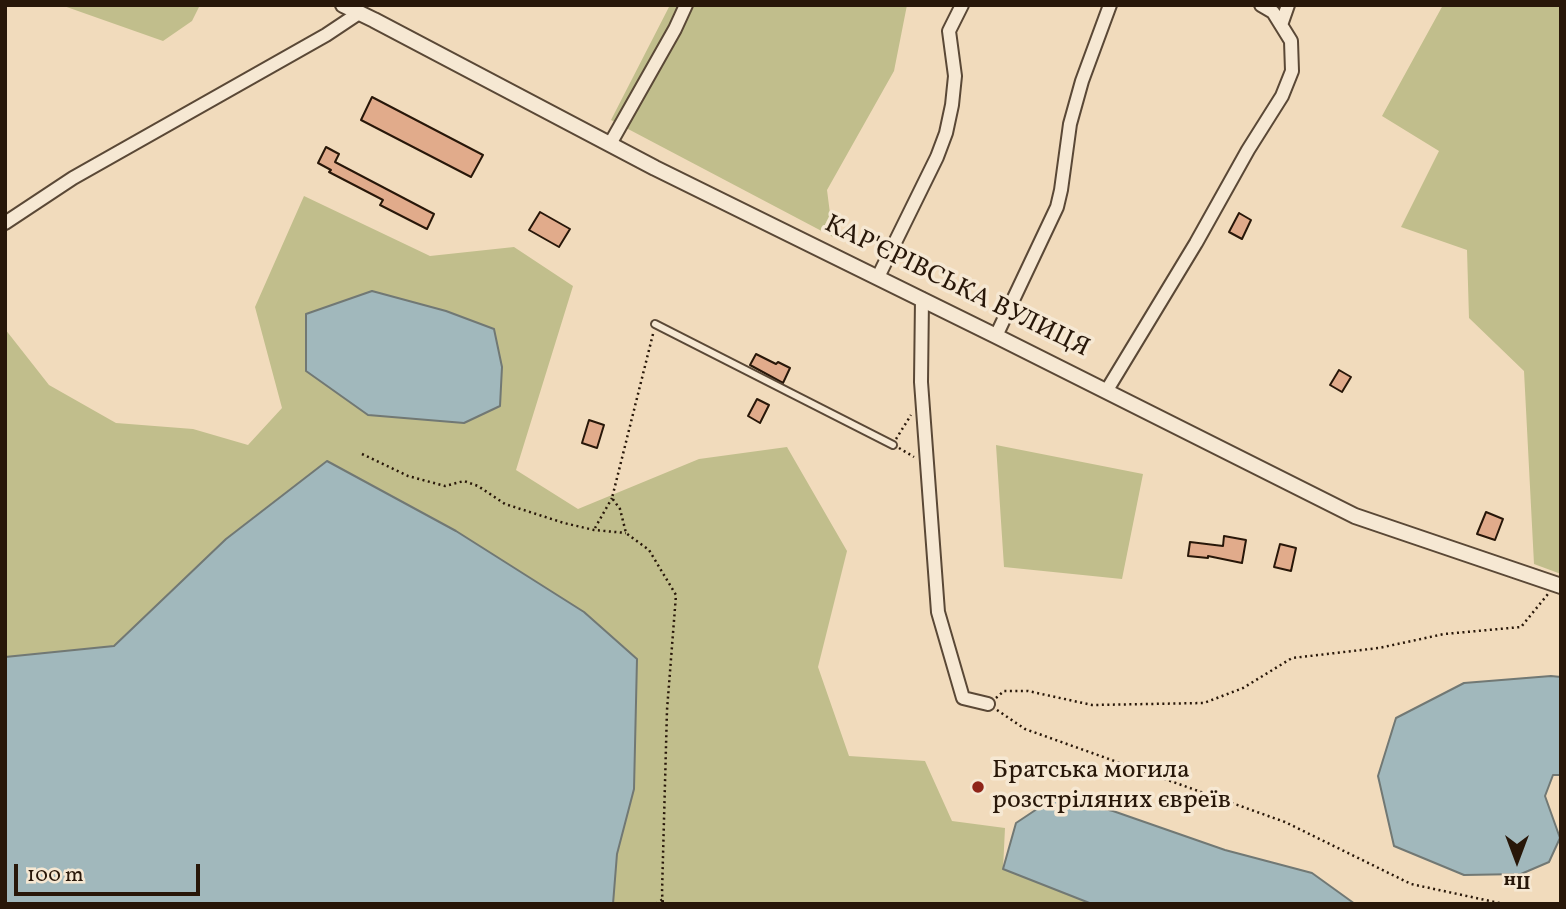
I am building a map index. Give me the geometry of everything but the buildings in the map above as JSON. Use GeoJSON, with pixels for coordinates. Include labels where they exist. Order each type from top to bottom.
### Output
{"type":"FeatureCollection","features":[{"type":"Feature","properties":{"kind":"street","name":"КАР'ЄРІВСЬКА ВУЛИЦЯ"},"geometry":{"type":"LineString","coordinates":[[343,5],[655,168],[1107,390],[1354,516],[1558,585]]}},
{"type":"Feature","properties":{"kind":"street"},"geometry":{"type":"LineString","coordinates":[[878,277],[937,157],[946,133],[955,76],[949,31],[962,5]]}},
{"type":"Feature","properties":{"kind":"street"},"geometry":{"type":"LineString","coordinates":[[996,335],[1057,208],[1070,124],[1082,81],[1110,5]]}},
{"type":"Feature","properties":{"kind":"street"},"geometry":{"type":"LineString","coordinates":[[1107,390],[1282,96],[1292,71],[1291,41],[1273,12],[1261,5]]}},
{"type":"Feature","properties":{"kind":"street"},"geometry":{"type":"LineString","coordinates":[[1281,24],[1289,5]]}},
{"type":"Feature","properties":{"kind":"street"},"geometry":{"type":"LineString","coordinates":[[610,144],[682,7]]}},
{"type":"Feature","properties":{"kind":"street"},"geometry":{"type":"LineString","coordinates":[[5,223],[73,178],[326,35],[359,13]]}},
{"type":"Feature","properties":{"kind":"street"},"geometry":{"type":"LineString","coordinates":[[922,299],[922,397],[938,612],[963,698],[988,704]]}},
{"type":"Feature","properties":{"kind":"lane"},"geometry":{"type":"LineString","coordinates":[[655,324],[893,445]]}},
{"type":"Feature","properties":{"kind":"path"},"geometry":{"type":"LineString","coordinates":[[594,530],[612,498],[655,324]]}},
{"type":"Feature","properties":{"kind":"path"},"geometry":{"type":"LineString","coordinates":[[922,397],[893,445],[927,464]]}},
{"type":"Feature","properties":{"kind":"path"},"geometry":{"type":"LineString","coordinates":[[362,454],[408,476],[445,486],[464,481],[478,486],[505,504],[578,527],[626,533],[649,551],[677,595],[667,710],[663,904]]}},
{"type":"Feature","properties":{"kind":"path"},"geometry":{"type":"LineString","coordinates":[[612,498],[620,509],[626,533]]}},
{"type":"Feature","properties":{"kind":"path"},"geometry":{"type":"LineString","coordinates":[[1504,904],[1411,884],[1285,822],[1025,729],[988,704],[1004,691],[1028,691],[1092,705],[1204,704],[1243,688],[1292,658],[1379,648],[1444,634],[1521,627],[1558,585]]}},
{"type":"Feature","properties":{"kind":"path"},"geometry":{"type":"LineString","coordinates":[[656,904],[663,899]]}},
{"type":"Feature","properties":{"kind":"shaded area"},"geometry":{"type":"Polygon","coordinates":[[[61,5],[200,5],[192,21],[163,41],[61,5]]]}},
{"type":"Feature","properties":{"kind":"shaded area"},"geometry":{"type":"Polygon","coordinates":[[[670,5],[907,5],[894,71],[827,190],[833,237],[611,120],[670,5]]]}},
{"type":"Feature","properties":{"kind":"shaded area"},"geometry":{"type":"Polygon","coordinates":[[[1443,5],[1561,5],[1561,574],[1534,564],[1524,371],[1469,318],[1467,250],[1401,227],[1439,151],[1382,116],[1443,5]]]}},
{"type":"Feature","properties":{"kind":"shaded area"},"geometry":{"type":"Polygon","coordinates":[[[304,196],[430,256],[514,247],[573,286],[516,470],[578,509],[699,459],[787,447],[847,551],[818,667],[849,756],[925,761],[952,821],[1005,828],[1003,869],[1092,904],[613,904],[617,854],[634,789],[636,659],[584,612],[456,531],[327,461],[226,539],[114,646],[5,657],[5,329],[49,385],[116,423],[193,429],[248,445],[282,408],[255,307],[304,196]]]}},
{"type":"Feature","properties":{"kind":"shaded area"},"geometry":{"type":"Polygon","coordinates":[[[996,445],[1143,474],[1122,579],[1004,567],[996,445]]]}},
{"type":"Feature","properties":{"kind":"water"},"geometry":{"type":"Polygon","coordinates":[[[372,291],[446,311],[494,329],[502,367],[500,406],[464,423],[368,415],[306,371],[306,314],[372,291]]]}},
{"type":"Feature","properties":{"kind":"water"},"geometry":{"type":"Polygon","coordinates":[[[327,461],[456,531],[584,612],[637,659],[634,789],[617,854],[613,904],[5,904],[5,657],[114,646],[226,539],[327,461]]]}},
{"type":"Feature","properties":{"kind":"water"},"geometry":{"type":"Polygon","coordinates":[[[1561,677],[1561,775],[1553,775],[1545,796],[1560,838],[1549,862],[1521,874],[1464,875],[1394,846],[1378,776],[1396,718],[1464,683],[1561,677]]]}},
{"type":"Feature","properties":{"kind":"water"},"geometry":{"type":"Polygon","coordinates":[[[1055,797],[1113,811],[1225,850],[1312,873],[1355,904],[1092,904],[1003,869],[1016,823],[1055,797]]]}},
{"type":"Feature","properties":{"kind":"place","name":"Братська могила розстріляних євреїв"},"geometry":{"type":"Point","coordinates":[978,787]}}]}
